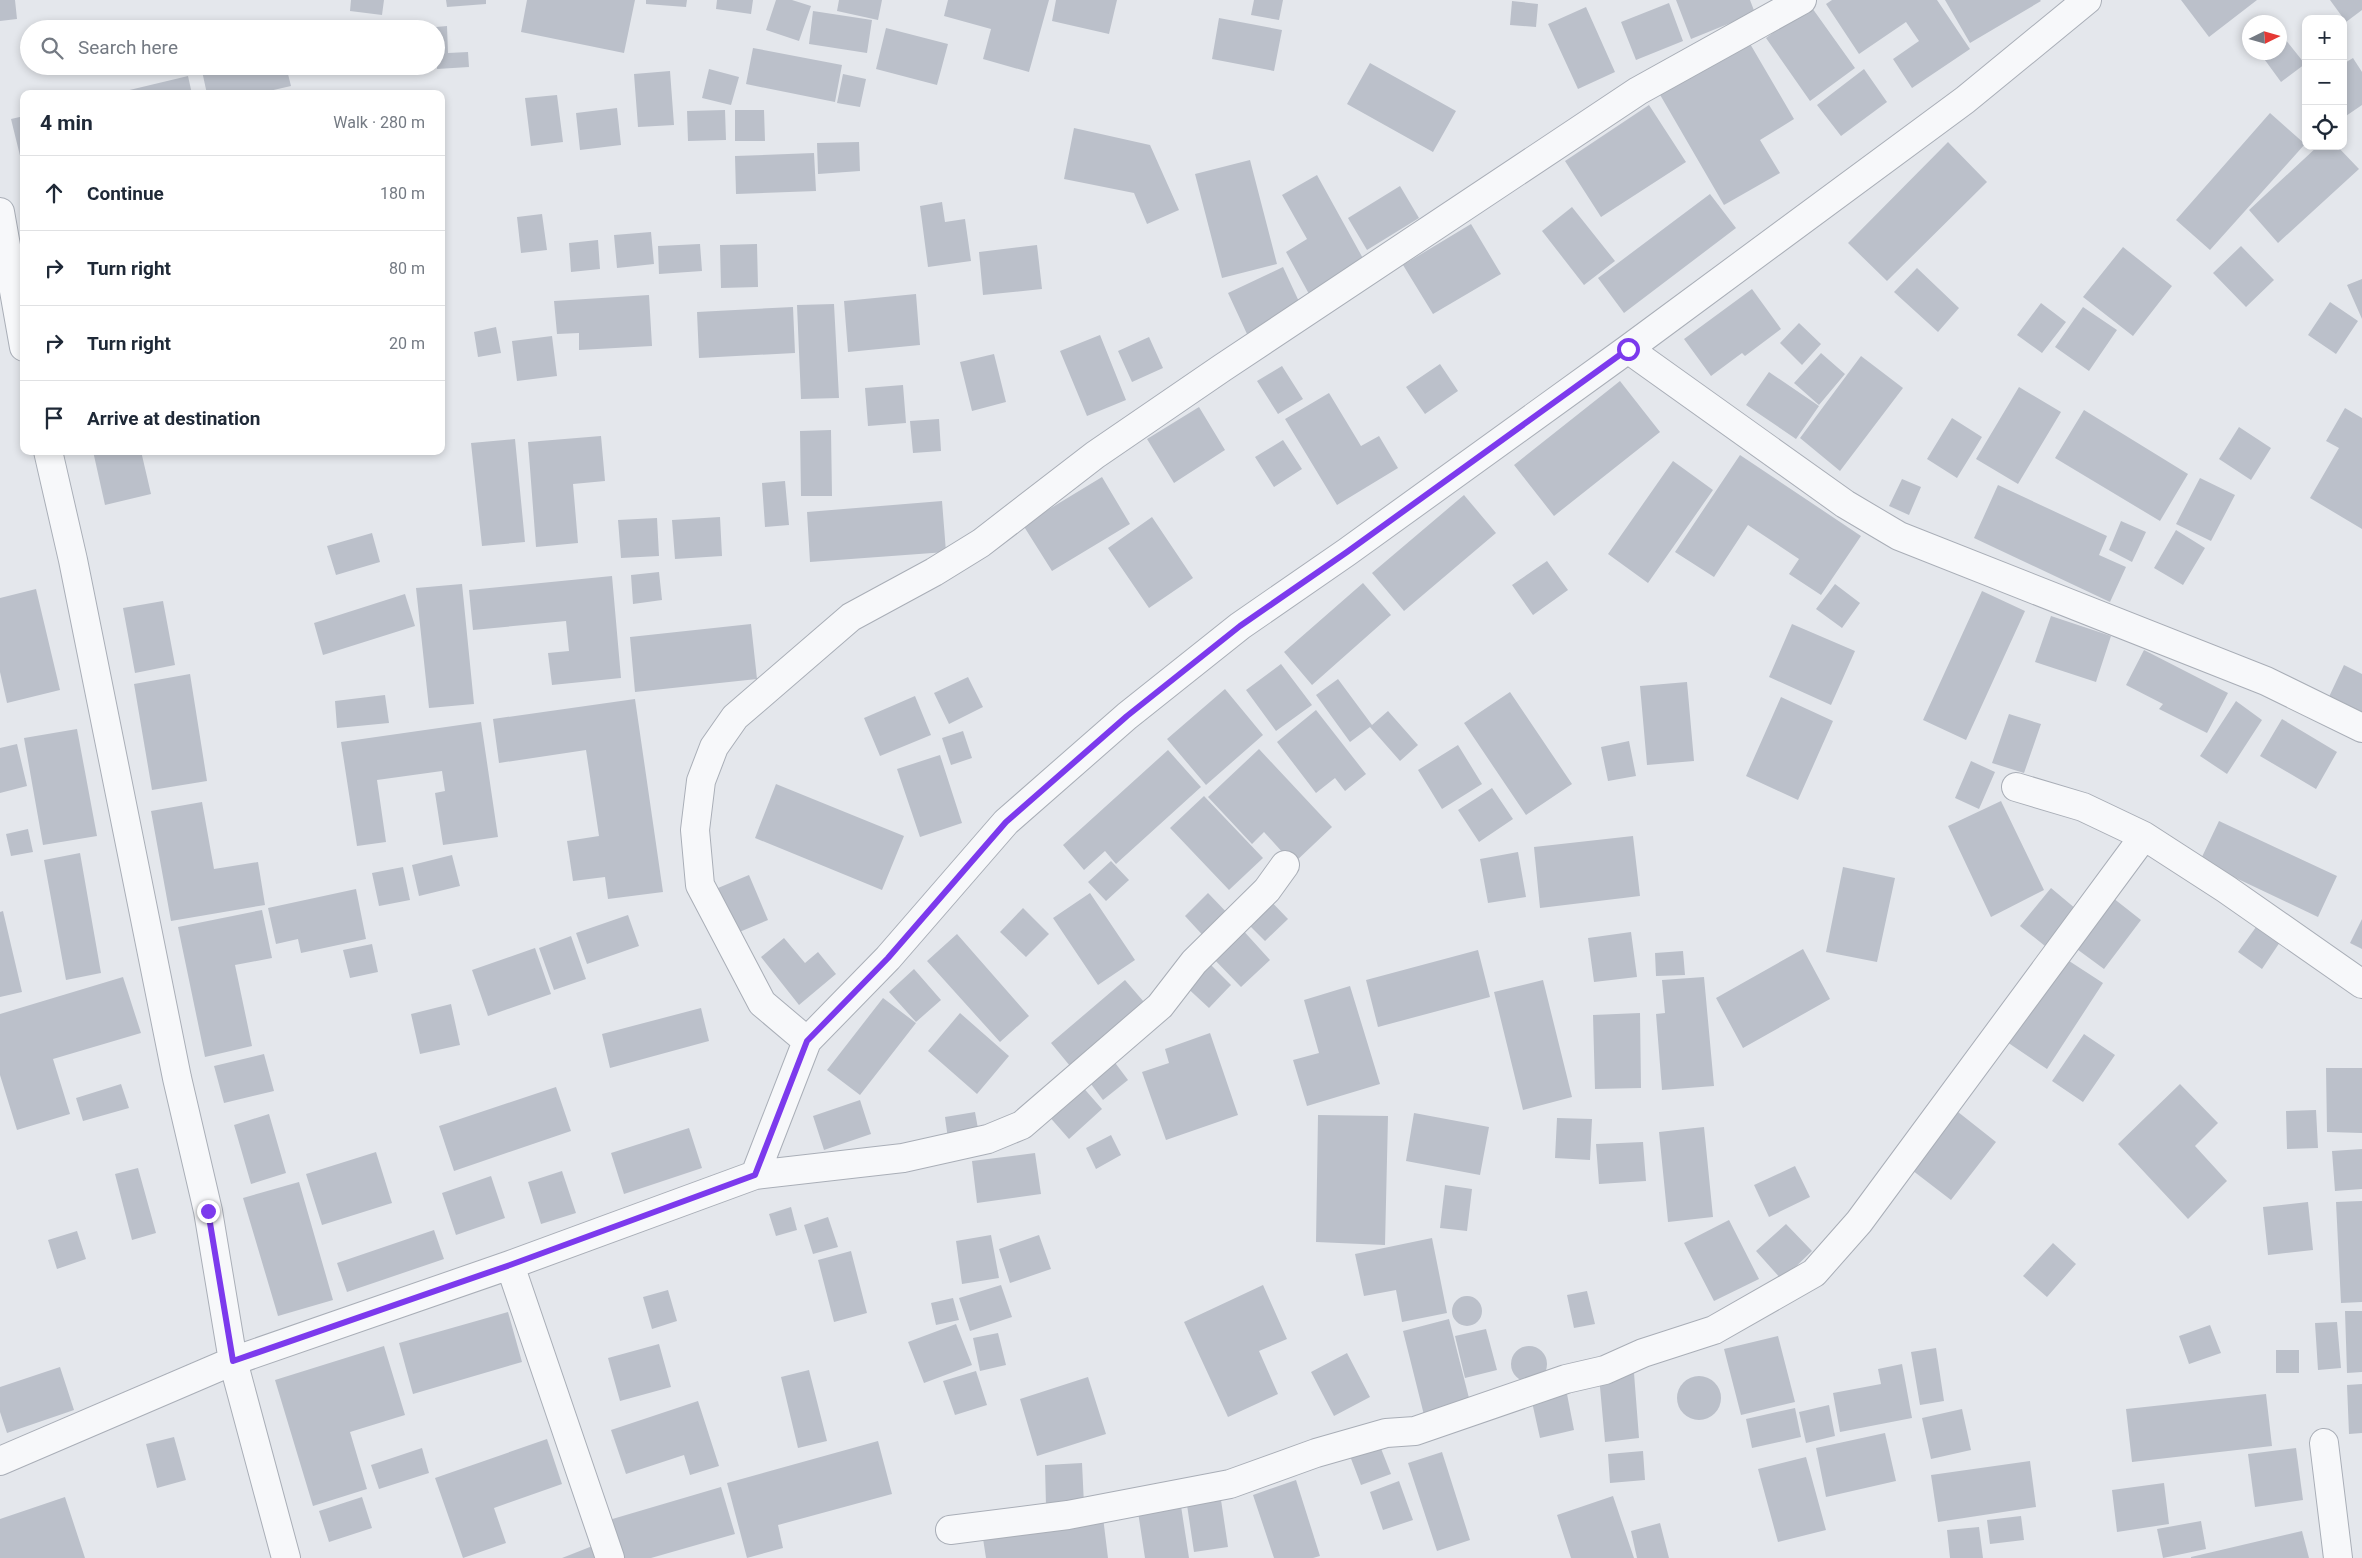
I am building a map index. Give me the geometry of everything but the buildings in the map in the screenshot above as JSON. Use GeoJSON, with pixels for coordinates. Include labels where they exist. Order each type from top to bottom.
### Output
{"type":"FeatureCollection","features":[{"type":"Feature","properties":{"kind":"street"},"geometry":{"type":"LineString","coordinates":[[807,1041],[762,1003],[700,885],[695,830],[701,781],[714,747],[735,717],[851,617],[934,572],[981,543],[1096,456],[1214,373],[1638,91],[1802,0]]}},
{"type":"Feature","properties":{"kind":"street"},"geometry":{"type":"LineString","coordinates":[[755,1175],[807,1041],[888,958],[1006,822],[1127,716],[1240,626],[1347,552],[1628,349],[1965,100],[2087,0]]}},
{"type":"Feature","properties":{"kind":"street"},"geometry":{"type":"LineString","coordinates":[[0,212],[20,324]]}},
{"type":"Feature","properties":{"kind":"street"},"geometry":{"type":"LineString","coordinates":[[1628,349],[1845,504],[1899,536],[2266,681],[2362,728]]}},
{"type":"Feature","properties":{"kind":"street"},"geometry":{"type":"LineString","coordinates":[[49,455],[73,560],[177,1078],[208,1211],[233,1361],[286,1558]]}},
{"type":"Feature","properties":{"kind":"street"},"geometry":{"type":"LineString","coordinates":[[2016,787],[2083,807],[2144,836],[2226,889],[2362,984]]}},
{"type":"Feature","properties":{"kind":"street"},"geometry":{"type":"LineString","coordinates":[[950,1530],[1068,1515],[1230,1484],[1316,1453],[1386,1433],[1415,1431],[1566,1379],[1605,1370],[1643,1354],[1714,1330],[1814,1273],[1859,1222],[2144,836]]}},
{"type":"Feature","properties":{"kind":"street"},"geometry":{"type":"LineString","coordinates":[[0,1461],[233,1361],[510,1265],[755,1175],[903,1158],[988,1139],[1022,1125],[1160,1006],[1194,962],[1267,890],[1285,865]]}},
{"type":"Feature","properties":{"kind":"street"},"geometry":{"type":"LineString","coordinates":[[510,1265],[610,1558]]}},
{"type":"Feature","properties":{"kind":"street"},"geometry":{"type":"LineString","coordinates":[[2324,1443],[2338,1558]]}},
{"type":"Feature","properties":{"kind":"route"},"geometry":{"type":"LineString","coordinates":[[208,1211],[233,1361],[510,1265],[755,1175],[807,1041],[888,958],[1006,822],[1127,716],[1240,626],[1347,552],[1628,349]]}}]}
